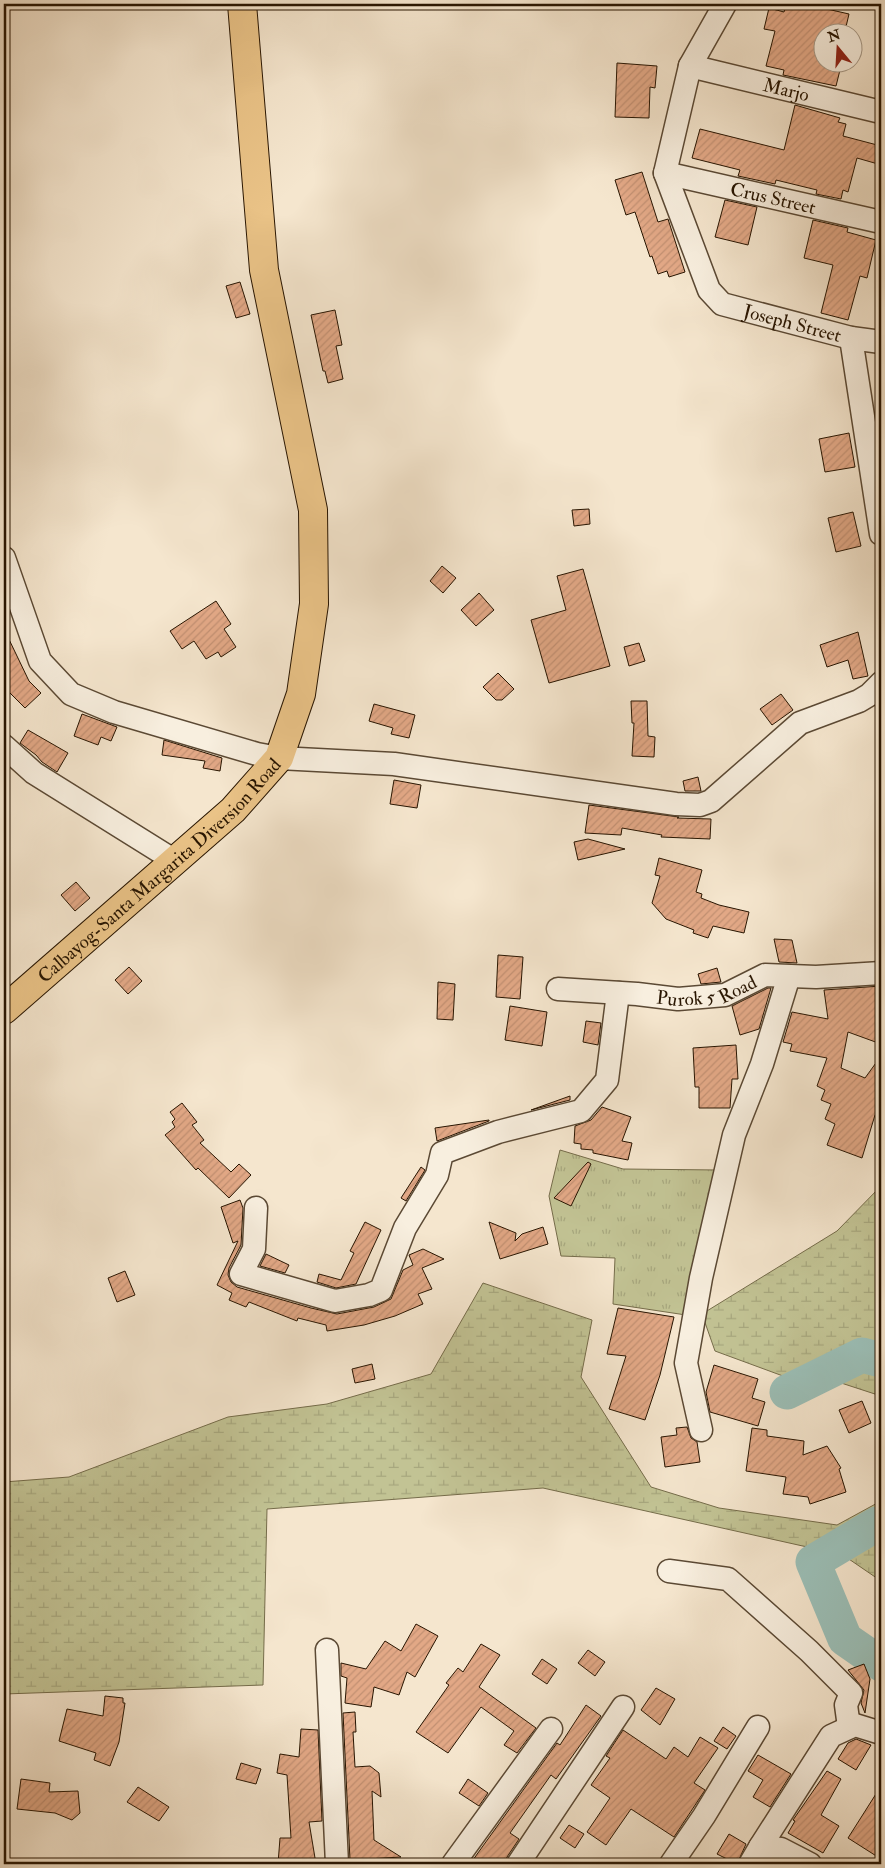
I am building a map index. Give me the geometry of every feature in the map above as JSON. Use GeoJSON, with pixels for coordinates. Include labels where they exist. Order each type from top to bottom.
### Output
{"type":"FeatureCollection","features":[{"type":"Feature","properties":{"kind":"highway","name":"Calbayog-Santa Margarita Diversion Road"},"geometry":{"type":"LineString","coordinates":[[4,1010],[233,810],[279,758],[301,694],[314,604],[313,510],[264,270],[242,4]]}},
{"type":"Feature","properties":{"kind":"street"},"geometry":{"type":"LineString","coordinates":[[665,174],[690,66],[725,4]]}},
{"type":"Feature","properties":{"kind":"street","name":"Marjo"},"geometry":{"type":"LineString","coordinates":[[690,66],[881,112]]}},
{"type":"Feature","properties":{"kind":"street","name":"Crus Street"},"geometry":{"type":"LineString","coordinates":[[665,174],[881,222]]}},
{"type":"Feature","properties":{"kind":"street","name":"Joseph Street"},"geometry":{"type":"LineString","coordinates":[[665,174],[709,290],[722,304],[851,338],[881,342]]}},
{"type":"Feature","properties":{"kind":"street"},"geometry":{"type":"LineString","coordinates":[[851,338],[881,534]]}},
{"type":"Feature","properties":{"kind":"street"},"geometry":{"type":"LineString","coordinates":[[4,558],[40,661],[71,694],[114,712],[258,754],[279,758],[394,764],[676,804],[700,805],[711,801],[726,790],[800,723],[859,701],[870,695],[881,683]]}},
{"type":"Feature","properties":{"kind":"street"},"geometry":{"type":"LineString","coordinates":[[4,746],[34,773],[175,861]]}},
{"type":"Feature","properties":{"kind":"street","name":"Purok 5 Road"},"geometry":{"type":"LineString","coordinates":[[558,989],[618,992],[687,999],[725,995],[765,975],[825,977],[881,973]]}},
{"type":"Feature","properties":{"kind":"street"},"geometry":{"type":"LineString","coordinates":[[701,1430],[686,1363],[701,1278],[734,1135],[762,1064],[789,976]]}},
{"type":"Feature","properties":{"kind":"street"},"geometry":{"type":"LineString","coordinates":[[256,1208],[254,1249],[240,1274],[335,1301],[369,1295],[381,1290],[405,1228],[437,1175],[442,1153],[498,1132],[580,1111],[607,1080],[618,992]]}},
{"type":"Feature","properties":{"kind":"street"},"geometry":{"type":"LineString","coordinates":[[669,1571],[728,1579],[809,1651],[851,1693],[846,1705],[849,1728]]}},
{"type":"Feature","properties":{"kind":"street"},"geometry":{"type":"LineString","coordinates":[[327,1650],[337,1864]]}},
{"type":"Feature","properties":{"kind":"street"},"geometry":{"type":"LineString","coordinates":[[518,1864],[623,1707]]}},
{"type":"Feature","properties":{"kind":"street"},"geometry":{"type":"LineString","coordinates":[[755,1856],[831,1736],[855,1725],[881,1732]]}},
{"type":"Feature","properties":{"kind":"street"},"geometry":{"type":"LineString","coordinates":[[672,1864],[758,1728]]}},
{"type":"Feature","properties":{"kind":"street"},"geometry":{"type":"LineString","coordinates":[[453,1864],[551,1729]]}},
{"type":"Feature","properties":{"kind":"street"},"geometry":{"type":"LineString","coordinates":[[755,1856],[781,1849],[810,1864]]}},
{"type":"Feature","properties":{"kind":"green space"},"geometry":{"type":"Polygon","coordinates":[[[560,1150],[623,1169],[719,1170],[686,1315],[613,1304],[615,1258],[561,1256],[549,1196],[560,1150]]]}},
{"type":"Feature","properties":{"kind":"green space"},"geometry":{"type":"Polygon","coordinates":[[[881,1186],[881,1396],[832,1380],[783,1376],[715,1351],[702,1314],[837,1231],[881,1186]]]}},
{"type":"Feature","properties":{"kind":"green space"},"geometry":{"type":"Polygon","coordinates":[[[483,1283],[592,1320],[581,1377],[651,1487],[719,1508],[837,1525],[881,1501],[881,1581],[843,1555],[543,1488],[267,1509],[263,1685],[4,1694],[4,1482],[69,1477],[228,1417],[327,1404],[431,1374],[483,1283]]]}},
{"type":"Feature","properties":{"kind":"building"},"geometry":{"type":"Polygon","coordinates":[[[786,4],[805,4],[849,14],[847,22],[812,22],[812,72],[840,72],[836,86],[783,75],[784,70],[766,66],[775,31],[764,29],[769,8],[784,12],[786,4]]]}},
{"type":"Feature","properties":{"kind":"building"},"geometry":{"type":"Polygon","coordinates":[[[617,63],[657,66],[655,88],[650,87],[649,118],[615,117],[617,63]]]}},
{"type":"Feature","properties":{"kind":"building"},"geometry":{"type":"Polygon","coordinates":[[[795,105],[840,118],[838,122],[846,124],[843,136],[881,146],[878,164],[857,158],[848,192],[843,190],[841,199],[816,194],[817,190],[776,180],[775,184],[738,176],[740,170],[692,158],[700,129],[784,150],[795,105]]]}},
{"type":"Feature","properties":{"kind":"building"},"geometry":{"type":"Polygon","coordinates":[[[642,172],[658,222],[668,219],[685,272],[669,277],[667,271],[658,274],[652,256],[650,257],[635,212],[626,215],[615,180],[642,172]]]}},
{"type":"Feature","properties":{"kind":"building"},"geometry":{"type":"Polygon","coordinates":[[[725,200],[757,207],[748,245],[715,237],[725,200]]]}},
{"type":"Feature","properties":{"kind":"building"},"geometry":{"type":"Polygon","coordinates":[[[813,220],[848,228],[847,232],[876,240],[867,278],[860,276],[848,320],[821,313],[833,265],[804,258],[813,220]]]}},
{"type":"Feature","properties":{"kind":"building"},"geometry":{"type":"Polygon","coordinates":[[[240,282],[250,314],[236,318],[226,286],[240,282]]]}},
{"type":"Feature","properties":{"kind":"building"},"geometry":{"type":"Polygon","coordinates":[[[335,310],[342,345],[336,346],[343,379],[328,383],[325,371],[323,371],[311,315],[335,310]]]}},
{"type":"Feature","properties":{"kind":"building"},"geometry":{"type":"Polygon","coordinates":[[[849,433],[855,467],[825,472],[819,439],[849,433]]]}},
{"type":"Feature","properties":{"kind":"building"},"geometry":{"type":"Polygon","coordinates":[[[589,509],[590,524],[574,526],[572,510],[589,509]]]}},
{"type":"Feature","properties":{"kind":"building"},"geometry":{"type":"Polygon","coordinates":[[[853,512],[861,546],[836,552],[828,518],[853,512]]]}},
{"type":"Feature","properties":{"kind":"building"},"geometry":{"type":"Polygon","coordinates":[[[442,566],[456,578],[443,593],[430,581],[442,566]]]}},
{"type":"Feature","properties":{"kind":"building"},"geometry":{"type":"Polygon","coordinates":[[[583,569],[610,666],[549,683],[531,620],[566,610],[557,576],[583,569]]]}},
{"type":"Feature","properties":{"kind":"building"},"geometry":{"type":"Polygon","coordinates":[[[479,593],[494,610],[476,626],[461,610],[479,593]]]}},
{"type":"Feature","properties":{"kind":"building"},"geometry":{"type":"Polygon","coordinates":[[[216,601],[231,624],[224,629],[236,647],[221,657],[218,652],[206,659],[194,641],[182,649],[170,631],[216,601]]]}},
{"type":"Feature","properties":{"kind":"building"},"geometry":{"type":"Polygon","coordinates":[[[4,629],[29,681],[41,693],[25,708],[4,687],[4,629]]]}},
{"type":"Feature","properties":{"kind":"building"},"geometry":{"type":"Polygon","coordinates":[[[858,632],[868,676],[853,679],[848,660],[827,667],[820,645],[858,632]]]}},
{"type":"Feature","properties":{"kind":"building"},"geometry":{"type":"Polygon","coordinates":[[[639,643],[645,661],[629,666],[624,647],[639,643]]]}},
{"type":"Feature","properties":{"kind":"building"},"geometry":{"type":"Polygon","coordinates":[[[498,673],[514,689],[502,700],[496,700],[483,687],[498,673]]]}},
{"type":"Feature","properties":{"kind":"building"},"geometry":{"type":"Polygon","coordinates":[[[781,694],[793,710],[772,725],[760,709],[781,694]]]}},
{"type":"Feature","properties":{"kind":"building"},"geometry":{"type":"Polygon","coordinates":[[[631,701],[647,701],[648,736],[655,737],[654,757],[632,756],[634,723],[632,723],[631,701]]]}},
{"type":"Feature","properties":{"kind":"building"},"geometry":{"type":"Polygon","coordinates":[[[374,704],[415,715],[409,738],[391,734],[393,728],[369,721],[374,704]]]}},
{"type":"Feature","properties":{"kind":"building"},"geometry":{"type":"Polygon","coordinates":[[[82,714],[117,727],[111,741],[101,737],[98,745],[74,736],[82,714]]]}},
{"type":"Feature","properties":{"kind":"building"},"geometry":{"type":"Polygon","coordinates":[[[28,730],[68,753],[57,772],[20,743],[28,730]]]}},
{"type":"Feature","properties":{"kind":"building"},"geometry":{"type":"Polygon","coordinates":[[[164,740],[222,758],[220,771],[203,768],[205,761],[162,755],[164,740]]]}},
{"type":"Feature","properties":{"kind":"building"},"geometry":{"type":"Polygon","coordinates":[[[698,777],[701,791],[685,791],[683,781],[698,777]]]}},
{"type":"Feature","properties":{"kind":"building"},"geometry":{"type":"Polygon","coordinates":[[[394,780],[421,785],[417,808],[390,804],[394,780]]]}},
{"type":"Feature","properties":{"kind":"building"},"geometry":{"type":"Polygon","coordinates":[[[589,805],[679,817],[677,818],[711,819],[710,839],[661,837],[662,835],[622,828],[621,835],[585,833],[589,805]]]}},
{"type":"Feature","properties":{"kind":"building"},"geometry":{"type":"Polygon","coordinates":[[[588,839],[625,849],[578,860],[574,842],[588,839]]]}},
{"type":"Feature","properties":{"kind":"building"},"geometry":{"type":"Polygon","coordinates":[[[659,858],[702,870],[696,892],[702,894],[701,898],[719,905],[749,912],[744,933],[713,926],[708,938],[693,933],[694,930],[666,919],[652,903],[660,876],[655,875],[659,858]]]}},
{"type":"Feature","properties":{"kind":"building"},"geometry":{"type":"Polygon","coordinates":[[[76,882],[90,898],[75,911],[61,895],[76,882]]]}},
{"type":"Feature","properties":{"kind":"building"},"geometry":{"type":"Polygon","coordinates":[[[774,939],[792,940],[797,963],[779,962],[774,939]]]}},
{"type":"Feature","properties":{"kind":"building"},"geometry":{"type":"Polygon","coordinates":[[[498,955],[523,957],[520,999],[496,997],[498,955]]]}},
{"type":"Feature","properties":{"kind":"building"},"geometry":{"type":"Polygon","coordinates":[[[129,967],[142,981],[128,994],[115,980],[129,967]]]}},
{"type":"Feature","properties":{"kind":"building"},"geometry":{"type":"Polygon","coordinates":[[[717,968],[721,982],[701,984],[698,974],[717,968]]]}},
{"type":"Feature","properties":{"kind":"building"},"geometry":{"type":"Polygon","coordinates":[[[438,982],[455,984],[453,1020],[437,1019],[438,982]]]}},
{"type":"Feature","properties":{"kind":"building"},"geometry":{"type":"Polygon","coordinates":[[[881,986],[881,1044],[848,1032],[841,1068],[865,1078],[881,1056],[881,1107],[875,1115],[862,1158],[827,1145],[835,1124],[825,1119],[831,1104],[821,1100],[825,1090],[817,1086],[827,1058],[790,1051],[792,1044],[783,1042],[792,1012],[828,1019],[824,990],[881,986]]]}},
{"type":"Feature","properties":{"kind":"building"},"geometry":{"type":"Polygon","coordinates":[[[771,988],[759,1029],[740,1035],[732,1006],[771,988]]]}},
{"type":"Feature","properties":{"kind":"building"},"geometry":{"type":"Polygon","coordinates":[[[510,1006],[547,1012],[542,1046],[505,1040],[510,1006]]]}},
{"type":"Feature","properties":{"kind":"building"},"geometry":{"type":"Polygon","coordinates":[[[586,1021],[601,1023],[598,1045],[583,1042],[586,1021]]]}},
{"type":"Feature","properties":{"kind":"building"},"geometry":{"type":"Polygon","coordinates":[[[736,1045],[738,1079],[732,1079],[730,1108],[699,1108],[699,1087],[695,1087],[693,1048],[736,1045]]]}},
{"type":"Feature","properties":{"kind":"building"},"geometry":{"type":"Polygon","coordinates":[[[570,1096],[570,1100],[531,1110],[570,1096]]]}},
{"type":"Feature","properties":{"kind":"building"},"geometry":{"type":"Polygon","coordinates":[[[182,1103],[197,1122],[192,1125],[204,1140],[200,1143],[231,1172],[239,1164],[251,1175],[229,1198],[198,1168],[196,1170],[165,1135],[175,1127],[172,1122],[175,1119],[170,1112],[182,1103]]]}},
{"type":"Feature","properties":{"kind":"building"},"geometry":{"type":"Polygon","coordinates":[[[602,1107],[631,1117],[622,1141],[632,1143],[628,1160],[593,1153],[593,1150],[581,1149],[581,1144],[574,1143],[575,1126],[591,1120],[602,1107]]]}},
{"type":"Feature","properties":{"kind":"building"},"geometry":{"type":"Polygon","coordinates":[[[489,1121],[437,1141],[435,1128],[489,1121]]]}},
{"type":"Feature","properties":{"kind":"building"},"geometry":{"type":"Polygon","coordinates":[[[588,1162],[591,1164],[571,1206],[554,1198],[588,1162]]]}},
{"type":"Feature","properties":{"kind":"building"},"geometry":{"type":"Polygon","coordinates":[[[421,1167],[425,1170],[406,1201],[401,1198],[421,1167]]]}},
{"type":"Feature","properties":{"kind":"building"},"geometry":{"type":"Polygon","coordinates":[[[240,1200],[243,1208],[241,1245],[229,1268],[228,1275],[231,1282],[237,1287],[337,1314],[374,1307],[391,1299],[403,1270],[413,1265],[409,1255],[423,1249],[444,1259],[422,1268],[432,1289],[418,1294],[423,1304],[395,1316],[364,1325],[327,1331],[326,1325],[298,1318],[297,1321],[249,1302],[246,1307],[229,1300],[232,1293],[217,1285],[238,1241],[233,1243],[221,1207],[240,1200]]]}},
{"type":"Feature","properties":{"kind":"building"},"geometry":{"type":"Polygon","coordinates":[[[365,1222],[381,1230],[356,1284],[336,1288],[317,1282],[319,1274],[341,1280],[354,1253],[350,1251],[365,1222]]]}},
{"type":"Feature","properties":{"kind":"building"},"geometry":{"type":"Polygon","coordinates":[[[489,1222],[516,1233],[515,1241],[522,1234],[543,1227],[548,1244],[500,1259],[489,1222]]]}},
{"type":"Feature","properties":{"kind":"building"},"geometry":{"type":"Polygon","coordinates":[[[266,1254],[289,1265],[285,1273],[260,1266],[266,1254]]]}},
{"type":"Feature","properties":{"kind":"building"},"geometry":{"type":"Polygon","coordinates":[[[125,1271],[135,1295],[117,1302],[108,1278],[125,1271]]]}},
{"type":"Feature","properties":{"kind":"building"},"geometry":{"type":"Polygon","coordinates":[[[618,1308],[674,1317],[660,1375],[645,1420],[609,1409],[626,1356],[607,1354],[618,1308]]]}},
{"type":"Feature","properties":{"kind":"building"},"geometry":{"type":"Polygon","coordinates":[[[372,1364],[375,1379],[355,1383],[352,1369],[372,1364]]]}},
{"type":"Feature","properties":{"kind":"building"},"geometry":{"type":"Polygon","coordinates":[[[714,1365],[758,1379],[752,1398],[765,1402],[758,1426],[710,1412],[706,1392],[714,1365]]]}},
{"type":"Feature","properties":{"kind":"building"},"geometry":{"type":"Polygon","coordinates":[[[862,1401],[871,1423],[849,1433],[839,1410],[862,1401]]]}},
{"type":"Feature","properties":{"kind":"building"},"geometry":{"type":"Polygon","coordinates":[[[687,1427],[691,1438],[697,1442],[700,1462],[665,1467],[661,1437],[677,1435],[676,1428],[687,1427]]]}},
{"type":"Feature","properties":{"kind":"building"},"geometry":{"type":"Polygon","coordinates":[[[752,1428],[767,1430],[767,1436],[804,1441],[803,1455],[827,1446],[841,1468],[839,1469],[846,1492],[810,1504],[808,1497],[783,1494],[786,1477],[746,1471],[752,1428]]]}},
{"type":"Feature","properties":{"kind":"building"},"geometry":{"type":"Polygon","coordinates":[[[416,1624],[438,1636],[415,1677],[407,1672],[399,1695],[374,1687],[371,1707],[345,1703],[347,1678],[341,1676],[341,1663],[366,1669],[385,1641],[401,1651],[416,1624]]]}},
{"type":"Feature","properties":{"kind":"building"},"geometry":{"type":"Polygon","coordinates":[[[481,1644],[500,1655],[479,1687],[536,1728],[517,1753],[504,1745],[514,1731],[481,1707],[448,1753],[416,1732],[449,1685],[446,1683],[458,1668],[463,1672],[481,1644]]]}},
{"type":"Feature","properties":{"kind":"building"},"geometry":{"type":"Polygon","coordinates":[[[588,1650],[605,1662],[595,1676],[578,1663],[588,1650]]]}},
{"type":"Feature","properties":{"kind":"building"},"geometry":{"type":"Polygon","coordinates":[[[542,1659],[557,1669],[547,1684],[532,1674],[542,1659]]]}},
{"type":"Feature","properties":{"kind":"building"},"geometry":{"type":"Polygon","coordinates":[[[864,1664],[870,1679],[865,1713],[861,1703],[864,1690],[848,1670],[864,1664]]]}},
{"type":"Feature","properties":{"kind":"building"},"geometry":{"type":"Polygon","coordinates":[[[656,1688],[675,1699],[660,1725],[641,1710],[656,1688]]]}},
{"type":"Feature","properties":{"kind":"building"},"geometry":{"type":"Polygon","coordinates":[[[105,1696],[123,1698],[123,1703],[125,1703],[119,1742],[110,1766],[94,1760],[96,1753],[59,1741],[67,1709],[103,1716],[105,1696]]]}},
{"type":"Feature","properties":{"kind":"building"},"geometry":{"type":"Polygon","coordinates":[[[586,1705],[601,1716],[556,1779],[551,1775],[510,1833],[519,1839],[507,1857],[505,1864],[470,1864],[557,1743],[560,1745],[586,1705]]]}},
{"type":"Feature","properties":{"kind":"building"},"geometry":{"type":"Polygon","coordinates":[[[355,1712],[356,1732],[353,1732],[355,1767],[370,1766],[379,1773],[381,1797],[372,1791],[374,1840],[401,1857],[350,1860],[343,1713],[355,1712]]]}},
{"type":"Feature","properties":{"kind":"building"},"geometry":{"type":"Polygon","coordinates":[[[723,1727],[736,1736],[727,1749],[714,1741],[723,1727]]]}},
{"type":"Feature","properties":{"kind":"building"},"geometry":{"type":"Polygon","coordinates":[[[301,1729],[318,1730],[322,1821],[309,1822],[316,1864],[278,1864],[280,1838],[291,1838],[287,1775],[277,1773],[280,1754],[299,1757],[301,1729]]]}},
{"type":"Feature","properties":{"kind":"building"},"geometry":{"type":"Polygon","coordinates":[[[623,1730],[666,1759],[674,1747],[688,1757],[700,1737],[718,1748],[694,1783],[705,1790],[674,1837],[631,1809],[606,1845],[587,1832],[610,1798],[591,1785],[610,1758],[606,1756],[623,1730]]]}},
{"type":"Feature","properties":{"kind":"building"},"geometry":{"type":"Polygon","coordinates":[[[856,1739],[871,1745],[856,1770],[838,1759],[848,1743],[856,1739]]]}},
{"type":"Feature","properties":{"kind":"building"},"geometry":{"type":"Polygon","coordinates":[[[758,1755],[791,1774],[770,1807],[753,1797],[763,1780],[748,1771],[758,1755]]]}},
{"type":"Feature","properties":{"kind":"building"},"geometry":{"type":"Polygon","coordinates":[[[241,1763],[261,1769],[256,1784],[236,1779],[241,1763]]]}},
{"type":"Feature","properties":{"kind":"building"},"geometry":{"type":"Polygon","coordinates":[[[827,1771],[841,1779],[821,1815],[839,1826],[823,1853],[788,1833],[795,1821],[793,1820],[827,1771]]]}},
{"type":"Feature","properties":{"kind":"building"},"geometry":{"type":"Polygon","coordinates":[[[21,1779],[50,1783],[49,1792],[78,1791],[80,1813],[72,1820],[55,1813],[17,1809],[21,1779]]]}},
{"type":"Feature","properties":{"kind":"building"},"geometry":{"type":"Polygon","coordinates":[[[468,1779],[488,1793],[479,1806],[459,1793],[468,1779]]]}},
{"type":"Feature","properties":{"kind":"building"},"geometry":{"type":"Polygon","coordinates":[[[881,1786],[881,1859],[848,1838],[881,1786]]]}},
{"type":"Feature","properties":{"kind":"building"},"geometry":{"type":"Polygon","coordinates":[[[138,1787],[169,1807],[159,1821],[127,1802],[138,1787]]]}},
{"type":"Feature","properties":{"kind":"building"},"geometry":{"type":"Polygon","coordinates":[[[569,1825],[584,1834],[575,1848],[560,1838],[569,1825]]]}},
{"type":"Feature","properties":{"kind":"building"},"geometry":{"type":"Polygon","coordinates":[[[729,1834],[746,1844],[737,1864],[717,1854],[729,1834]]]}},
{"type":"Feature","properties":{"kind":"waterway"},"geometry":{"type":"LineString","coordinates":[[787,1392],[862,1355],[881,1360]]}},
{"type":"Feature","properties":{"kind":"waterway"},"geometry":{"type":"LineString","coordinates":[[881,1525],[877,1524],[813,1562],[845,1639],[881,1664]]}}]}
